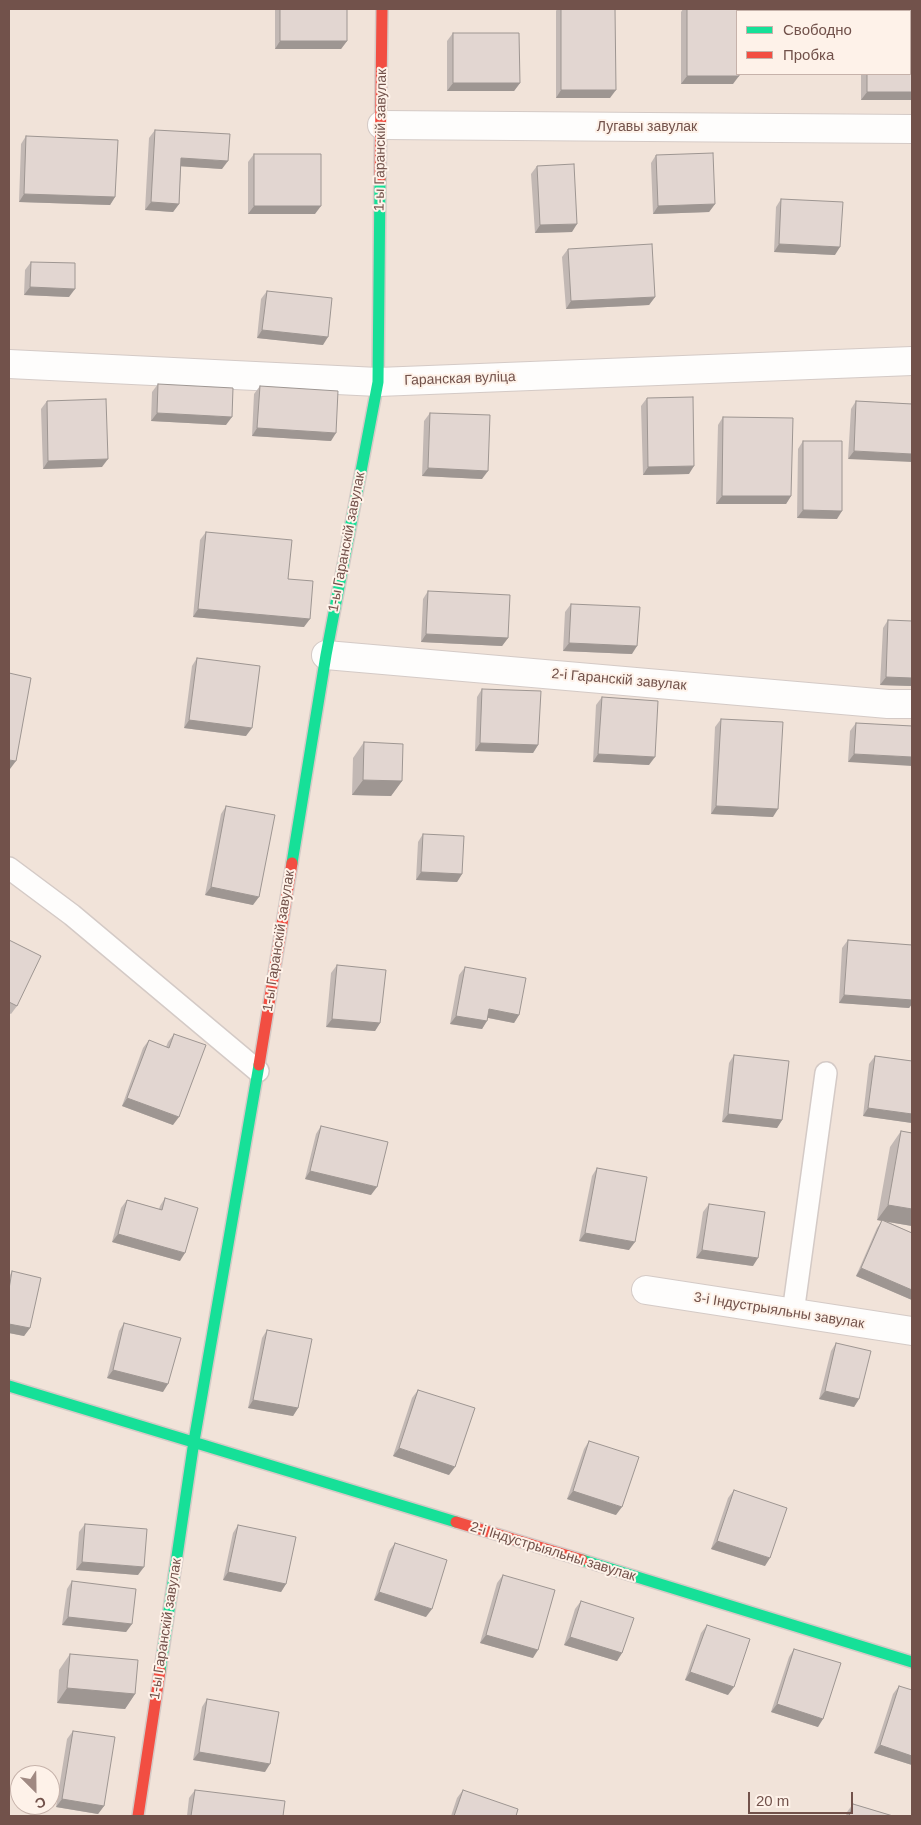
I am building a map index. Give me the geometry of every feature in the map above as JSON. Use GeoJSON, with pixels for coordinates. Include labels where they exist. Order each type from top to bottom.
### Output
{"type":"FeatureCollection","features":[{"type":"Feature","properties":{"kind":"street","name":"1-ы Гаранскій завулак"},"geometry":{"type":"LineString","coordinates":[[138,1816],[194,1441],[258,1070],[326,655],[378,382],[382,9]]}},
{"type":"Feature","properties":{"kind":"street","name":"Лугавы завулак"},"geometry":{"type":"LineString","coordinates":[[382,125],[912,129]]}},
{"type":"Feature","properties":{"kind":"street","name":"Гаранская вуліца"},"geometry":{"type":"LineString","coordinates":[[9,364],[378,382],[912,361]]}},
{"type":"Feature","properties":{"kind":"street","name":"2-і Гаранскій завулак"},"geometry":{"type":"LineString","coordinates":[[326,655],[888,704],[912,704]]}},
{"type":"Feature","properties":{"kind":"street","name":"3-і Індустрыяльны завулак"},"geometry":{"type":"LineString","coordinates":[[646,1290],[912,1331]]}},
{"type":"Feature","properties":{"kind":"street"},"geometry":{"type":"LineString","coordinates":[[9,1386],[194,1441]]}},
{"type":"Feature","properties":{"kind":"street","name":"2-і Індустрыяльны завулак"},"geometry":{"type":"LineString","coordinates":[[194,1441],[912,1662]]}},
{"type":"Feature","properties":{"kind":"lane"},"geometry":{"type":"LineString","coordinates":[[9,868],[72,915],[258,1070]]}},
{"type":"Feature","properties":{"kind":"lane"},"geometry":{"type":"LineString","coordinates":[[793,1312],[826,1073]]}},
{"type":"Feature","properties":{"kind":"shaded area"},"geometry":{"type":"Polygon","coordinates":[[[9,9],[912,9],[912,1816],[9,1816],[9,9]]]}},
{"type":"Feature","properties":{"kind":"building"},"geometry":{"type":"Polygon","coordinates":[[[280,9],[347,9],[347,41],[280,41],[280,9]]]}},
{"type":"Feature","properties":{"kind":"building"},"geometry":{"type":"Polygon","coordinates":[[[561,9],[615,9],[616,90],[561,90],[561,9]]]}},
{"type":"Feature","properties":{"kind":"building"},"geometry":{"type":"Polygon","coordinates":[[[687,9],[739,9],[736,10],[736,75],[739,76],[687,76],[687,9]]]}},
{"type":"Feature","properties":{"kind":"building"},"geometry":{"type":"Polygon","coordinates":[[[912,18],[912,92],[867,92],[867,75],[911,75],[912,18]]]}},
{"type":"Feature","properties":{"kind":"building"},"geometry":{"type":"Polygon","coordinates":[[[453,33],[519,33],[520,83],[453,83],[453,33]]]}},
{"type":"Feature","properties":{"kind":"building"},"geometry":{"type":"Polygon","coordinates":[[[155,130],[230,134],[228,161],[181,158],[179,204],[151,202],[155,130]]]}},
{"type":"Feature","properties":{"kind":"building"},"geometry":{"type":"Polygon","coordinates":[[[26,136],[118,140],[115,197],[24,194],[26,136]]]}},
{"type":"Feature","properties":{"kind":"building"},"geometry":{"type":"Polygon","coordinates":[[[713,153],[715,204],[658,206],[656,155],[713,153]]]}},
{"type":"Feature","properties":{"kind":"building"},"geometry":{"type":"Polygon","coordinates":[[[254,154],[321,154],[321,206],[254,206],[254,154]]]}},
{"type":"Feature","properties":{"kind":"building"},"geometry":{"type":"Polygon","coordinates":[[[574,164],[577,224],[540,225],[537,166],[574,164]]]}},
{"type":"Feature","properties":{"kind":"building"},"geometry":{"type":"Polygon","coordinates":[[[781,199],[843,202],[840,247],[779,244],[781,199]]]}},
{"type":"Feature","properties":{"kind":"building"},"geometry":{"type":"Polygon","coordinates":[[[652,244],[655,297],[571,301],[568,249],[652,244]]]}},
{"type":"Feature","properties":{"kind":"building"},"geometry":{"type":"Polygon","coordinates":[[[31,262],[75,263],[75,289],[30,287],[31,262]]]}},
{"type":"Feature","properties":{"kind":"building"},"geometry":{"type":"Polygon","coordinates":[[[267,291],[332,298],[328,337],[262,330],[267,291]]]}},
{"type":"Feature","properties":{"kind":"building"},"geometry":{"type":"Polygon","coordinates":[[[158,384],[233,388],[232,417],[157,413],[158,384]]]}},
{"type":"Feature","properties":{"kind":"building"},"geometry":{"type":"Polygon","coordinates":[[[260,386],[338,391],[336,433],[257,428],[260,386]]]}},
{"type":"Feature","properties":{"kind":"building"},"geometry":{"type":"Polygon","coordinates":[[[693,397],[694,466],[648,467],[647,398],[693,397]]]}},
{"type":"Feature","properties":{"kind":"building"},"geometry":{"type":"Polygon","coordinates":[[[106,399],[108,459],[48,461],[47,401],[106,399]]]}},
{"type":"Feature","properties":{"kind":"building"},"geometry":{"type":"Polygon","coordinates":[[[856,401],[912,404],[912,454],[854,451],[856,401]]]}},
{"type":"Feature","properties":{"kind":"building"},"geometry":{"type":"Polygon","coordinates":[[[430,413],[490,415],[488,471],[428,468],[430,413]]]}},
{"type":"Feature","properties":{"kind":"building"},"geometry":{"type":"Polygon","coordinates":[[[723,417],[793,418],[791,496],[722,496],[723,417]]]}},
{"type":"Feature","properties":{"kind":"building"},"geometry":{"type":"Polygon","coordinates":[[[803,441],[842,441],[842,511],[803,510],[803,441]]]}},
{"type":"Feature","properties":{"kind":"building"},"geometry":{"type":"Polygon","coordinates":[[[206,532],[292,540],[288,579],[313,581],[310,619],[198,609],[206,532]]]}},
{"type":"Feature","properties":{"kind":"building"},"geometry":{"type":"Polygon","coordinates":[[[428,591],[510,595],[508,638],[426,634],[428,591]]]}},
{"type":"Feature","properties":{"kind":"building"},"geometry":{"type":"Polygon","coordinates":[[[571,604],[640,607],[637,646],[569,643],[571,604]]]}},
{"type":"Feature","properties":{"kind":"building"},"geometry":{"type":"Polygon","coordinates":[[[888,620],[912,621],[912,678],[886,677],[888,620]]]}},
{"type":"Feature","properties":{"kind":"building"},"geometry":{"type":"Polygon","coordinates":[[[197,658],[260,666],[252,728],[189,720],[197,658]]]}},
{"type":"Feature","properties":{"kind":"building"},"geometry":{"type":"Polygon","coordinates":[[[9,673],[31,678],[16,761],[9,760],[9,673]]]}},
{"type":"Feature","properties":{"kind":"building"},"geometry":{"type":"Polygon","coordinates":[[[482,689],[541,691],[538,745],[480,743],[482,689]]]}},
{"type":"Feature","properties":{"kind":"building"},"geometry":{"type":"Polygon","coordinates":[[[602,697],[658,701],[655,757],[598,754],[602,697]]]}},
{"type":"Feature","properties":{"kind":"building"},"geometry":{"type":"Polygon","coordinates":[[[721,719],[783,722],[778,809],[716,806],[721,719]]]}},
{"type":"Feature","properties":{"kind":"building"},"geometry":{"type":"Polygon","coordinates":[[[856,723],[912,726],[912,757],[854,754],[856,723]]]}},
{"type":"Feature","properties":{"kind":"building"},"geometry":{"type":"Polygon","coordinates":[[[364,742],[403,744],[402,781],[363,780],[364,742]]]}},
{"type":"Feature","properties":{"kind":"building"},"geometry":{"type":"Polygon","coordinates":[[[226,806],[275,815],[259,897],[211,887],[226,806]]]}},
{"type":"Feature","properties":{"kind":"building"},"geometry":{"type":"Polygon","coordinates":[[[423,834],[464,836],[462,874],[421,872],[423,834]]]}},
{"type":"Feature","properties":{"kind":"building"},"geometry":{"type":"Polygon","coordinates":[[[9,940],[41,956],[17,1006],[9,1002],[9,940]]]}},
{"type":"Feature","properties":{"kind":"building"},"geometry":{"type":"Polygon","coordinates":[[[848,940],[912,945],[912,1000],[844,995],[848,940]]]}},
{"type":"Feature","properties":{"kind":"building"},"geometry":{"type":"Polygon","coordinates":[[[337,965],[386,970],[380,1023],[332,1019],[337,965]]]}},
{"type":"Feature","properties":{"kind":"building"},"geometry":{"type":"Polygon","coordinates":[[[465,967],[526,978],[519,1015],[489,1009],[487,1021],[456,1016],[465,967]]]}},
{"type":"Feature","properties":{"kind":"building"},"geometry":{"type":"Polygon","coordinates":[[[174,1034],[206,1045],[179,1117],[127,1098],[149,1040],[169,1048],[174,1034]]]}},
{"type":"Feature","properties":{"kind":"building"},"geometry":{"type":"Polygon","coordinates":[[[734,1055],[789,1061],[782,1120],[728,1114],[734,1055]]]}},
{"type":"Feature","properties":{"kind":"building"},"geometry":{"type":"Polygon","coordinates":[[[875,1056],[912,1061],[912,1114],[868,1108],[875,1056]]]}},
{"type":"Feature","properties":{"kind":"building"},"geometry":{"type":"Polygon","coordinates":[[[321,1126],[388,1142],[377,1187],[310,1171],[321,1126]]]}},
{"type":"Feature","properties":{"kind":"building"},"geometry":{"type":"Polygon","coordinates":[[[901,1131],[912,1133],[912,1209],[888,1205],[901,1131]]]}},
{"type":"Feature","properties":{"kind":"building"},"geometry":{"type":"Polygon","coordinates":[[[597,1168],[647,1177],[635,1242],[585,1233],[597,1168]]]}},
{"type":"Feature","properties":{"kind":"building"},"geometry":{"type":"Polygon","coordinates":[[[165,1198],[198,1208],[185,1253],[118,1234],[127,1200],[162,1210],[165,1198]]]}},
{"type":"Feature","properties":{"kind":"building"},"geometry":{"type":"Polygon","coordinates":[[[709,1204],[765,1212],[758,1258],[702,1250],[709,1204]]]}},
{"type":"Feature","properties":{"kind":"building"},"geometry":{"type":"Polygon","coordinates":[[[882,1220],[912,1233],[912,1290],[861,1268],[882,1220]]]}},
{"type":"Feature","properties":{"kind":"building"},"geometry":{"type":"Polygon","coordinates":[[[12,1271],[41,1278],[30,1328],[9,1324],[9,1289],[12,1271]]]}},
{"type":"Feature","properties":{"kind":"building"},"geometry":{"type":"Polygon","coordinates":[[[124,1323],[181,1338],[168,1384],[113,1370],[124,1323]]]}},
{"type":"Feature","properties":{"kind":"building"},"geometry":{"type":"Polygon","coordinates":[[[267,1330],[312,1339],[298,1408],[253,1400],[267,1330]]]}},
{"type":"Feature","properties":{"kind":"building"},"geometry":{"type":"Polygon","coordinates":[[[836,1343],[871,1351],[859,1399],[825,1391],[836,1343]]]}},
{"type":"Feature","properties":{"kind":"building"},"geometry":{"type":"Polygon","coordinates":[[[418,1390],[475,1408],[455,1467],[399,1448],[418,1390]]]}},
{"type":"Feature","properties":{"kind":"building"},"geometry":{"type":"Polygon","coordinates":[[[589,1441],[639,1457],[622,1507],[573,1491],[589,1441]]]}},
{"type":"Feature","properties":{"kind":"building"},"geometry":{"type":"Polygon","coordinates":[[[734,1490],[787,1508],[770,1558],[717,1541],[734,1490]]]}},
{"type":"Feature","properties":{"kind":"building"},"geometry":{"type":"Polygon","coordinates":[[[85,1524],[147,1529],[144,1567],[82,1562],[85,1524]]]}},
{"type":"Feature","properties":{"kind":"building"},"geometry":{"type":"Polygon","coordinates":[[[238,1525],[296,1537],[286,1584],[228,1572],[238,1525]]]}},
{"type":"Feature","properties":{"kind":"building"},"geometry":{"type":"Polygon","coordinates":[[[395,1543],[447,1560],[432,1609],[379,1592],[395,1543]]]}},
{"type":"Feature","properties":{"kind":"building"},"geometry":{"type":"Polygon","coordinates":[[[503,1575],[555,1590],[538,1650],[486,1635],[503,1575]]]}},
{"type":"Feature","properties":{"kind":"building"},"geometry":{"type":"Polygon","coordinates":[[[72,1581],[136,1589],[132,1624],[68,1617],[72,1581]]]}},
{"type":"Feature","properties":{"kind":"building"},"geometry":{"type":"Polygon","coordinates":[[[581,1601],[634,1618],[622,1653],[570,1637],[581,1601]]]}},
{"type":"Feature","properties":{"kind":"building"},"geometry":{"type":"Polygon","coordinates":[[[707,1625],[750,1639],[734,1687],[690,1672],[707,1625]]]}},
{"type":"Feature","properties":{"kind":"building"},"geometry":{"type":"Polygon","coordinates":[[[794,1649],[841,1663],[823,1719],[777,1704],[794,1649]]]}},
{"type":"Feature","properties":{"kind":"building"},"geometry":{"type":"Polygon","coordinates":[[[70,1654],[138,1660],[135,1694],[67,1688],[70,1654]]]}},
{"type":"Feature","properties":{"kind":"building"},"geometry":{"type":"Polygon","coordinates":[[[899,1686],[912,1690],[912,1756],[880,1745],[899,1686]]]}},
{"type":"Feature","properties":{"kind":"building"},"geometry":{"type":"Polygon","coordinates":[[[207,1699],[279,1712],[270,1764],[199,1752],[207,1699]]]}},
{"type":"Feature","properties":{"kind":"building"},"geometry":{"type":"Polygon","coordinates":[[[73,1731],[115,1737],[104,1806],[62,1799],[73,1731]]]}},
{"type":"Feature","properties":{"kind":"building"},"geometry":{"type":"Polygon","coordinates":[[[195,1790],[285,1801],[283,1816],[191,1816],[195,1790]]]}},
{"type":"Feature","properties":{"kind":"building"},"geometry":{"type":"Polygon","coordinates":[[[463,1790],[518,1809],[516,1816],[454,1816],[463,1790]]]}},
{"type":"Feature","properties":{"kind":"building"},"geometry":{"type":"Polygon","coordinates":[[[853,1804],[893,1816],[849,1816],[853,1804]]]}},
{"type":"Feature","properties":{"kind":"traffic: fast"},"geometry":{"type":"LineString","coordinates":[[292,863],[326,655],[378,382],[380,179]]}},
{"type":"Feature","properties":{"kind":"traffic: fast"},"geometry":{"type":"LineString","coordinates":[[160,1671],[194,1441],[259,1065]]}},
{"type":"Feature","properties":{"kind":"traffic: fast"},"geometry":{"type":"LineString","coordinates":[[9,1386],[456,1522]]}},
{"type":"Feature","properties":{"kind":"traffic: fast"},"geometry":{"type":"LineString","coordinates":[[582,1560],[912,1662]]}},
{"type":"Feature","properties":{"kind":"traffic: jam"},"geometry":{"type":"LineString","coordinates":[[380,179],[382,9]]}},
{"type":"Feature","properties":{"kind":"traffic: jam"},"geometry":{"type":"LineString","coordinates":[[259,1065],[292,863]]}},
{"type":"Feature","properties":{"kind":"traffic: jam"},"geometry":{"type":"LineString","coordinates":[[456,1522],[582,1560]]}},
{"type":"Feature","properties":{"kind":"traffic: jam"},"geometry":{"type":"LineString","coordinates":[[138,1816],[160,1671]]}}]}
